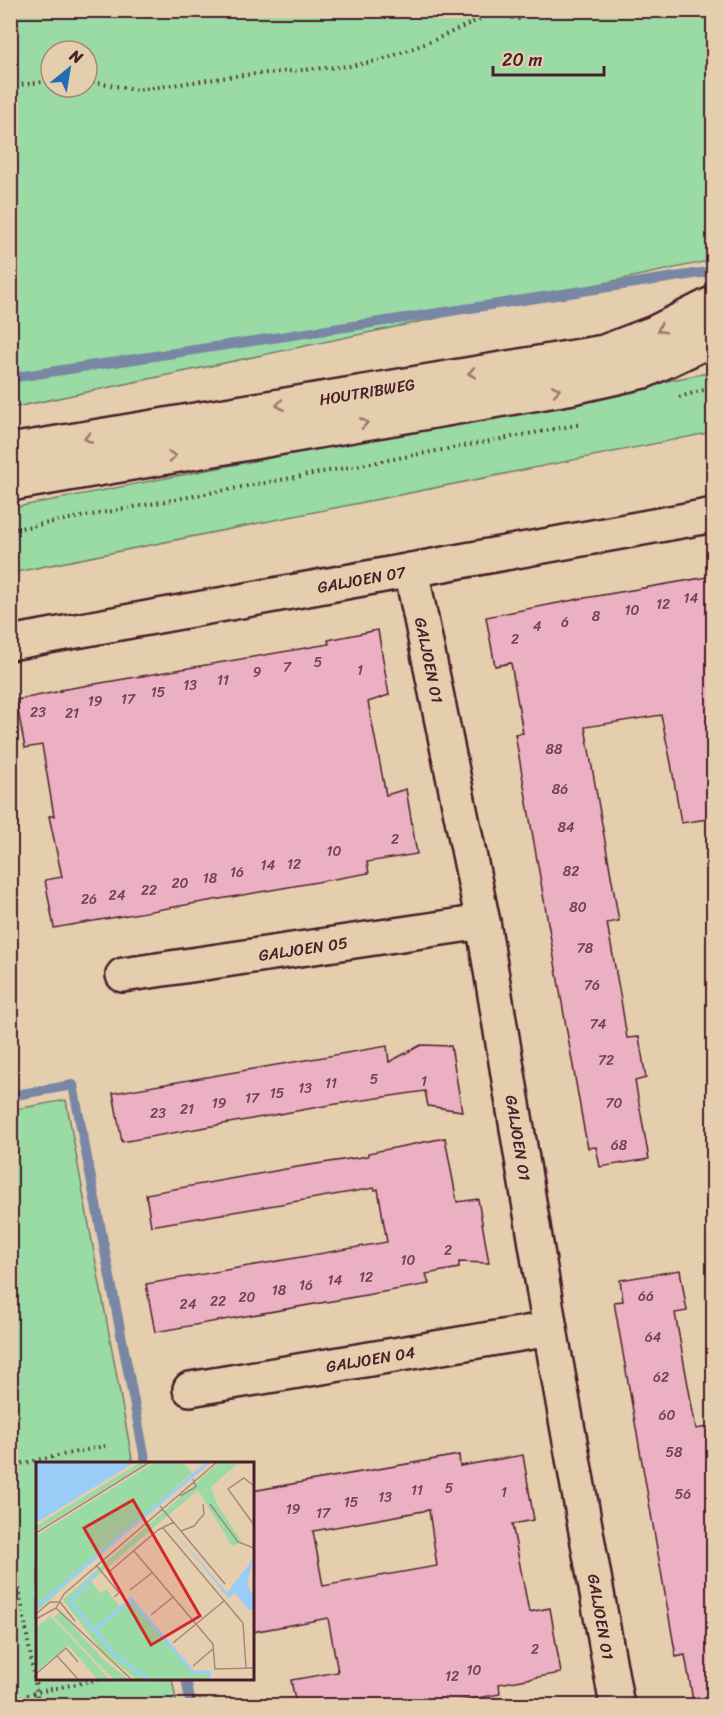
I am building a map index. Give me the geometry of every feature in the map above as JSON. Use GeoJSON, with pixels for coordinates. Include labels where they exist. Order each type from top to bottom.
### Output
{"type":"FeatureCollection","features":[{"type":"Feature","properties":{"kind":"street","name":"HOUTRIBWEG"},"geometry":{"type":"LineString","coordinates":[[10,451],[604,352],[654,333],[714,303]]}},
{"type":"Feature","properties":{"kind":"street","name":"HOUTRIBWEG"},"geometry":{"type":"LineString","coordinates":[[10,484],[573,387],[644,371],[714,338]]}},
{"type":"Feature","properties":{"kind":"street","name":"GALJOEN 07"},"geometry":{"type":"LineString","coordinates":[[10,644],[714,515]]}},
{"type":"Feature","properties":{"kind":"street","name":"GALJOEN 01"},"geometry":{"type":"LineString","coordinates":[[411,570],[483,922],[550,1329],[616,1706]]}},
{"type":"Feature","properties":{"kind":"street","name":"GALJOEN 05"},"geometry":{"type":"LineString","coordinates":[[123,975],[483,922]]}},
{"type":"Feature","properties":{"kind":"street","name":"GALJOEN 04"},"geometry":{"type":"LineString","coordinates":[[190,1389],[550,1329]]}},
{"type":"Feature","properties":{"kind":"path"},"geometry":{"type":"LineString","coordinates":[[99,83],[137,90],[243,75],[350,66],[382,60],[432,41],[493,13],[518,19],[538,10]]}},
{"type":"Feature","properties":{"kind":"path"},"geometry":{"type":"LineString","coordinates":[[10,86],[39,82]]}},
{"type":"Feature","properties":{"kind":"path"},"geometry":{"type":"LineString","coordinates":[[671,399],[714,387]]}},
{"type":"Feature","properties":{"kind":"path"},"geometry":{"type":"LineString","coordinates":[[10,530],[585,423]]}},
{"type":"Feature","properties":{"kind":"path"},"geometry":{"type":"LineString","coordinates":[[10,1466],[105,1446]]}},
{"type":"Feature","properties":{"kind":"path"},"geometry":{"type":"LineString","coordinates":[[10,1535],[39,1706]]}},
{"type":"Feature","properties":{"kind":"path"},"geometry":{"type":"LineString","coordinates":[[10,1701],[37,1692],[95,1680]]}},
{"type":"Feature","properties":{"kind":"green space"},"geometry":{"type":"Polygon","coordinates":[[[10,11],[713,11],[713,260],[11,408],[10,11]]]}},
{"type":"Feature","properties":{"kind":"green space"},"geometry":{"type":"Polygon","coordinates":[[[713,372],[713,432],[11,573],[11,508],[713,372]]]}},
{"type":"Feature","properties":{"kind":"green space"},"geometry":{"type":"Polygon","coordinates":[[[66,1100],[133,1462],[36,1462],[36,1680],[172,1680],[177,1705],[11,1705],[11,1110],[66,1100]]]}},
{"type":"Feature","properties":{"kind":"building"},"geometry":{"type":"Polygon","coordinates":[[[714,576],[714,818],[681,823],[661,715],[585,727],[619,921],[607,923],[627,1038],[639,1037],[646,1078],[635,1081],[649,1159],[600,1167],[596,1147],[588,1148],[584,1129],[515,734],[523,733],[511,663],[495,666],[486,617],[714,576]]]}},
{"type":"Feature","properties":{"kind":"building"},"geometry":{"type":"Polygon","coordinates":[[[378,630],[389,695],[368,702],[386,795],[406,789],[417,854],[367,862],[369,873],[54,928],[45,880],[62,877],[49,816],[54,816],[42,745],[25,748],[16,700],[60,690],[329,644],[328,640],[378,630]]]}},
{"type":"Feature","properties":{"kind":"building"},"geometry":{"type":"Polygon","coordinates":[[[421,1045],[451,1046],[462,1111],[428,1106],[425,1091],[330,1105],[122,1142],[113,1093],[387,1046],[389,1062],[421,1045]]]}},
{"type":"Feature","properties":{"kind":"building"},"geometry":{"type":"Polygon","coordinates":[[[445,1138],[457,1202],[478,1199],[489,1263],[459,1262],[459,1268],[426,1274],[429,1284],[155,1332],[146,1284],[387,1242],[378,1189],[374,1188],[151,1226],[146,1194],[368,1156],[368,1153],[445,1138]]]}},
{"type":"Feature","properties":{"kind":"building"},"geometry":{"type":"Polygon","coordinates":[[[680,1270],[687,1311],[675,1313],[696,1429],[707,1427],[714,1461],[714,1706],[694,1706],[685,1655],[676,1657],[614,1302],[623,1301],[620,1280],[680,1270]]]}},
{"type":"Feature","properties":{"kind":"building"},"geometry":{"type":"Polygon","coordinates":[[[459,1455],[460,1466],[523,1455],[534,1520],[512,1524],[529,1612],[550,1608],[561,1673],[499,1684],[500,1694],[434,1706],[296,1706],[291,1680],[338,1672],[328,1618],[254,1632],[254,1491],[459,1455]],[[429,1510],[313,1531],[323,1586],[437,1566],[429,1510]]]}},
{"type":"Feature","properties":{"kind":"waterway"},"geometry":{"type":"LineString","coordinates":[[10,378],[714,271]]}},
{"type":"Feature","properties":{"kind":"waterway"},"geometry":{"type":"LineString","coordinates":[[10,1096],[73,1085],[146,1462]]}},
{"type":"Feature","properties":{"kind":"waterway"},"geometry":{"type":"LineString","coordinates":[[186,1680],[191,1706]]}}]}
